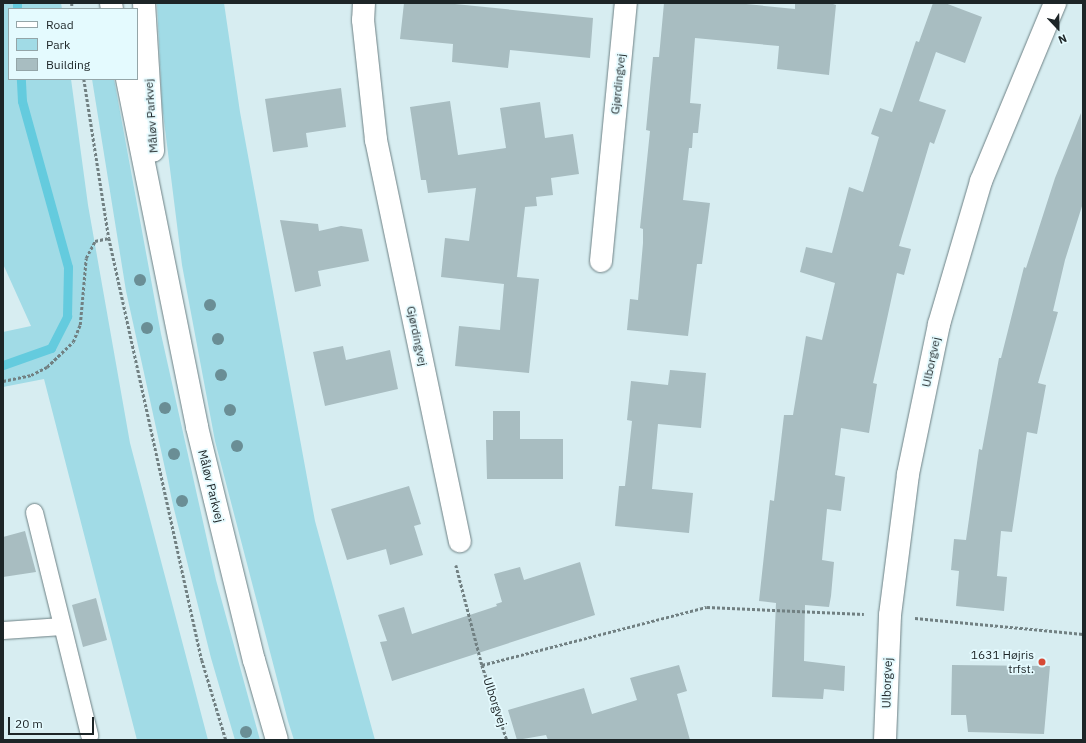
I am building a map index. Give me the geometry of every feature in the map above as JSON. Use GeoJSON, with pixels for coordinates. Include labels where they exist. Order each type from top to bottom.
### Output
{"type":"FeatureCollection","features":[{"type":"Feature","properties":{"kind":"street","name":"Måløv Parkvej"},"geometry":{"type":"LineString","coordinates":[[144,3],[158,230]]}},
{"type":"Feature","properties":{"kind":"street","name":"Gjørdingvej"},"geometry":{"type":"LineString","coordinates":[[364,3],[363,20],[376,140],[460,541]]}},
{"type":"Feature","properties":{"kind":"street","name":"Gjørdingvej"},"geometry":{"type":"LineString","coordinates":[[601,261],[626,3]]}},
{"type":"Feature","properties":{"kind":"street","name":"Ulborgvej"},"geometry":{"type":"LineString","coordinates":[[885,740],[890,615],[908,474],[939,324],[981,181],[1055,3]]}},
{"type":"Feature","properties":{"kind":"street","name":"Måløv Parkvej"},"geometry":{"type":"LineString","coordinates":[[127,80],[197,428],[254,660],[277,740]]}},
{"type":"Feature","properties":{"kind":"lane"},"geometry":{"type":"LineString","coordinates":[[34,512],[89,735]]}},
{"type":"Feature","properties":{"kind":"lane"},"geometry":{"type":"LineString","coordinates":[[3,630],[62,626]]}},
{"type":"Feature","properties":{"kind":"path"},"geometry":{"type":"LineString","coordinates":[[84,80],[109,238],[202,660],[226,740]]}},
{"type":"Feature","properties":{"kind":"path"},"geometry":{"type":"LineString","coordinates":[[3,381],[31,376],[47,367],[73,342],[80,325],[86,258],[95,241],[109,238]]}},
{"type":"Feature","properties":{"kind":"path"},"geometry":{"type":"LineString","coordinates":[[460,541],[455,569],[482,665],[707,607],[890,615],[1083,634]]}},
{"type":"Feature","properties":{"kind":"path","name":"Ulborgvej"},"geometry":{"type":"LineString","coordinates":[[482,665],[507,740]]}},
{"type":"Feature","properties":{"kind":"green space"},"geometry":{"type":"Polygon","coordinates":[[[3,3],[61,3],[62,8],[8,8],[8,80],[71,80],[88,205],[130,443],[208,740],[137,740],[44,379],[3,387],[3,332],[31,326],[3,264],[3,3]]]}},
{"type":"Feature","properties":{"kind":"green space"},"geometry":{"type":"Polygon","coordinates":[[[157,3],[224,3],[240,112],[315,521],[375,740],[294,740],[288,721],[215,441],[182,265],[162,105],[157,3]]]}},
{"type":"Feature","properties":{"kind":"green space"},"geometry":{"type":"Polygon","coordinates":[[[92,80],[114,80],[161,334],[216,580],[260,740],[235,740],[211,658],[173,505],[126,291],[92,80]]]}},
{"type":"Feature","properties":{"kind":"building"},"geometry":{"type":"Polygon","coordinates":[[[404,3],[445,3],[593,18],[590,58],[510,50],[508,68],[452,62],[453,44],[400,39],[404,3]]]}},
{"type":"Feature","properties":{"kind":"building"},"geometry":{"type":"Polygon","coordinates":[[[664,3],[736,3],[795,9],[795,3],[830,3],[836,5],[829,75],[777,69],[779,46],[695,38],[690,103],[701,104],[698,133],[693,133],[692,148],[689,148],[683,200],[710,203],[702,264],[697,264],[688,336],[627,330],[630,299],[638,300],[643,243],[643,229],[640,228],[650,131],[646,130],[653,57],[659,57],[664,3]]]}},
{"type":"Feature","properties":{"kind":"building"},"geometry":{"type":"Polygon","coordinates":[[[933,3],[945,3],[982,17],[965,63],[936,52],[919,101],[946,110],[934,144],[930,142],[899,246],[911,249],[904,275],[897,273],[873,383],[877,384],[869,433],[841,428],[835,475],[845,477],[841,511],[827,509],[822,560],[834,562],[831,596],[829,607],[805,605],[804,661],[845,666],[844,691],[824,689],[823,699],[772,697],[776,603],[759,601],[770,500],[774,501],[784,415],[793,415],[806,336],[822,340],[835,283],[800,272],[806,247],[832,253],[849,187],[863,192],[879,137],[871,134],[880,108],[892,112],[916,41],[919,42],[933,3]]]}},
{"type":"Feature","properties":{"kind":"building"},"geometry":{"type":"Polygon","coordinates":[[[341,88],[346,127],[306,133],[308,147],[273,152],[265,99],[341,88]]]}},
{"type":"Feature","properties":{"kind":"building"},"geometry":{"type":"Polygon","coordinates":[[[450,101],[458,155],[506,148],[500,108],[540,102],[545,138],[573,134],[579,174],[551,178],[553,195],[536,197],[537,206],[525,207],[517,277],[539,279],[529,373],[455,366],[459,326],[500,330],[504,284],[441,277],[445,238],[469,241],[476,188],[428,193],[426,180],[421,180],[410,107],[450,101]]]}},
{"type":"Feature","properties":{"kind":"building"},"geometry":{"type":"Polygon","coordinates":[[[1081,113],[1083,203],[1065,260],[1053,311],[1058,312],[1038,383],[1046,385],[1037,434],[1027,432],[1012,532],[1001,531],[997,576],[1007,577],[1004,611],[956,606],[959,571],[951,570],[954,539],[966,540],[979,449],[982,450],[999,358],[1001,358],[1024,267],[1026,268],[1055,178],[1081,113]]]}},
{"type":"Feature","properties":{"kind":"building"},"geometry":{"type":"Polygon","coordinates":[[[280,220],[318,224],[319,231],[341,226],[362,229],[369,261],[318,271],[321,286],[295,292],[280,220]]]}},
{"type":"Feature","properties":{"kind":"building"},"geometry":{"type":"Polygon","coordinates":[[[343,346],[346,360],[390,350],[398,389],[325,406],[313,352],[343,346]]]}},
{"type":"Feature","properties":{"kind":"building"},"geometry":{"type":"Polygon","coordinates":[[[670,370],[706,373],[701,428],[658,424],[652,489],[693,493],[689,533],[615,526],[619,486],[625,486],[632,421],[627,420],[631,381],[668,385],[670,370]]]}},
{"type":"Feature","properties":{"kind":"building"},"geometry":{"type":"Polygon","coordinates":[[[493,411],[520,411],[520,439],[563,439],[563,479],[487,479],[486,440],[493,440],[493,411]]]}},
{"type":"Feature","properties":{"kind":"building"},"geometry":{"type":"Polygon","coordinates":[[[409,486],[421,524],[414,526],[423,555],[390,565],[386,549],[347,560],[331,509],[409,486]]]}},
{"type":"Feature","properties":{"kind":"building"},"geometry":{"type":"Polygon","coordinates":[[[25,531],[36,572],[3,577],[3,537],[25,531]]]}},
{"type":"Feature","properties":{"kind":"building"},"geometry":{"type":"Polygon","coordinates":[[[580,562],[595,615],[392,681],[380,642],[387,641],[378,615],[404,607],[412,634],[497,606],[496,604],[502,602],[494,574],[520,567],[524,580],[580,562]]]}},
{"type":"Feature","properties":{"kind":"building"},"geometry":{"type":"Polygon","coordinates":[[[96,598],[107,640],[83,647],[72,605],[96,598]]]}},
{"type":"Feature","properties":{"kind":"building"},"geometry":{"type":"Polygon","coordinates":[[[679,665],[687,691],[677,694],[690,740],[548,740],[546,735],[517,740],[508,710],[584,688],[592,714],[637,700],[630,678],[679,665]]]}},
{"type":"Feature","properties":{"kind":"building"},"geometry":{"type":"Polygon","coordinates":[[[952,665],[1050,666],[1044,734],[968,732],[966,715],[951,715],[952,665]]]}},
{"type":"Feature","properties":{"kind":"waterway"},"geometry":{"type":"LineString","coordinates":[[17,3],[17,8]]}},
{"type":"Feature","properties":{"kind":"waterway"},"geometry":{"type":"LineString","coordinates":[[3,365],[51,348],[67,316],[68,267],[22,101],[21,80]]}},
{"type":"Feature","properties":{"kind":"place","name":"1631 Højris trfst."},"geometry":{"type":"Point","coordinates":[1042,662]}}]}
